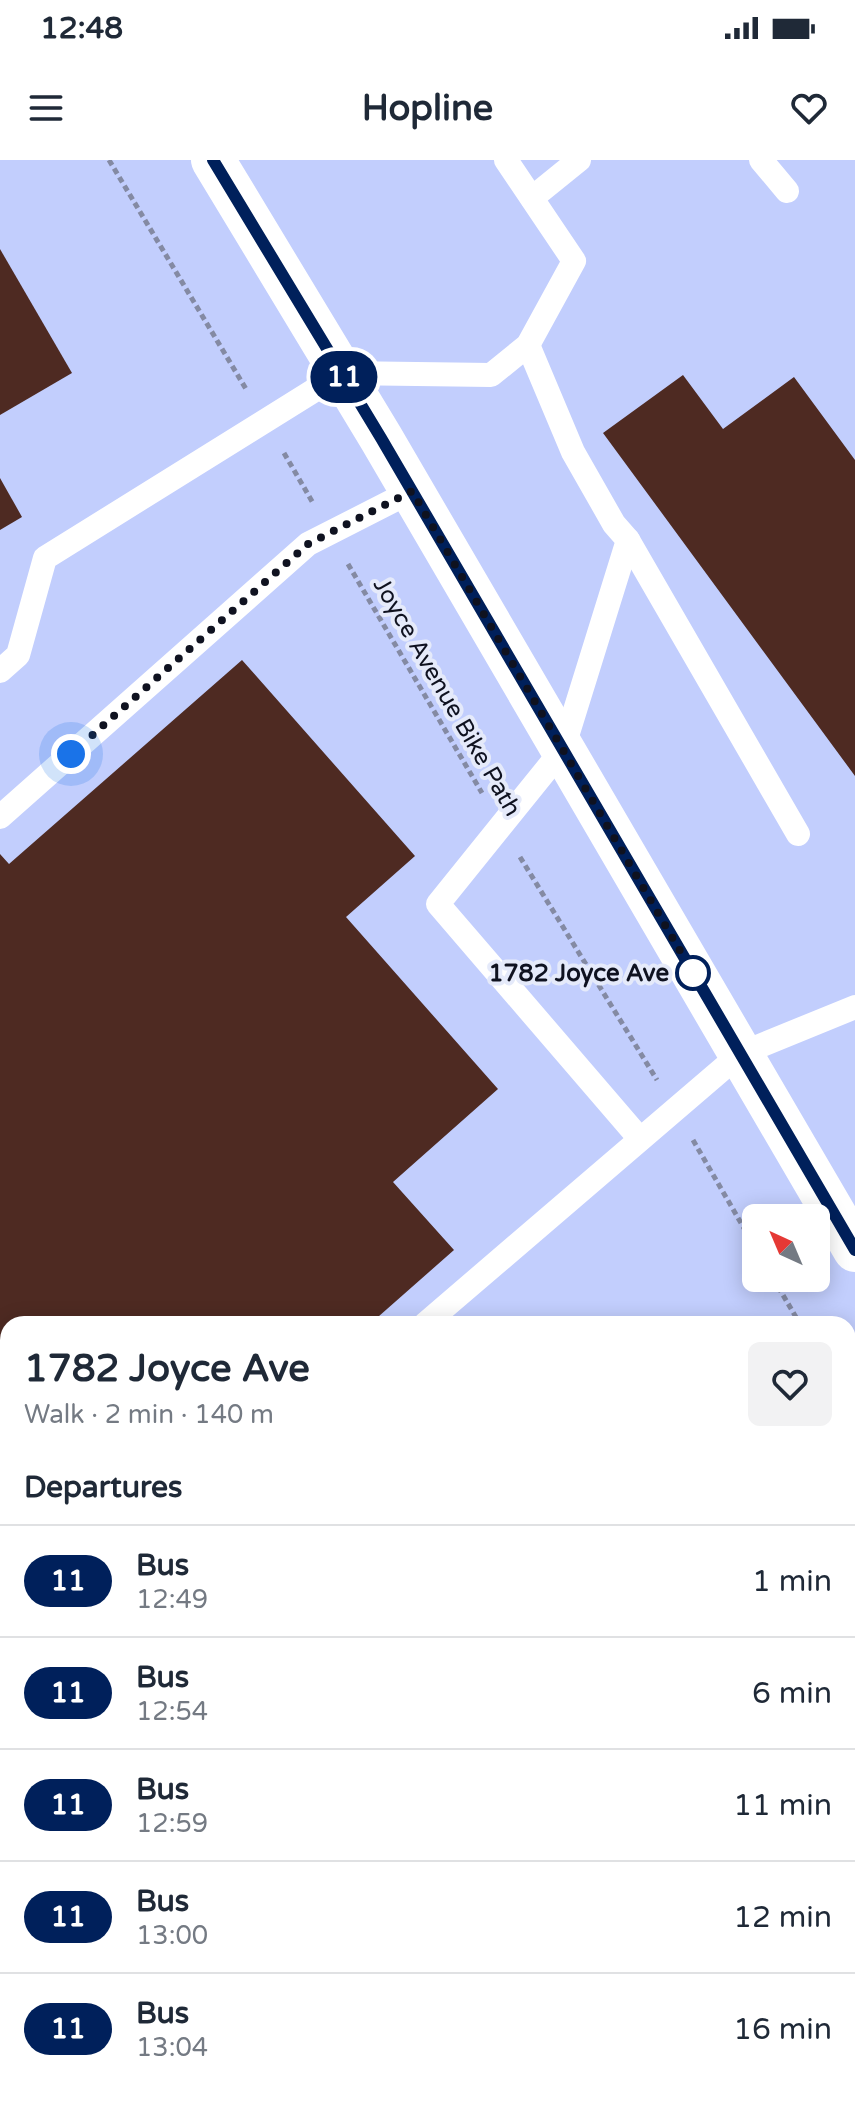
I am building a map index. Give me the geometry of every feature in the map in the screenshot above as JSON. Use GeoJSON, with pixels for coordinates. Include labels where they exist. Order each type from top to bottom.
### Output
{"type":"FeatureCollection","features":[{"type":"Feature","properties":{"kind":"street"},"geometry":{"type":"LineString","coordinates":[[213,160],[412,491],[855,1250]]}},
{"type":"Feature","properties":{"kind":"lane"},"geometry":{"type":"LineString","coordinates":[[0,671],[18,655],[45,558],[342,373],[491,375],[528,345],[574,261],[506,160]]}},
{"type":"Feature","properties":{"kind":"lane"},"geometry":{"type":"LineString","coordinates":[[532,198],[579,160]]}},
{"type":"Feature","properties":{"kind":"lane"},"geometry":{"type":"LineString","coordinates":[[761,160],[787,191]]}},
{"type":"Feature","properties":{"kind":"lane"},"geometry":{"type":"LineString","coordinates":[[528,345],[573,452],[614,524],[628,540],[798,834]]}},
{"type":"Feature","properties":{"kind":"lane"},"geometry":{"type":"LineString","coordinates":[[0,817],[308,544],[412,491]]}},
{"type":"Feature","properties":{"kind":"lane"},"geometry":{"type":"LineString","coordinates":[[628,540],[563,749],[438,904],[640,1139]]}},
{"type":"Feature","properties":{"kind":"lane"},"geometry":{"type":"LineString","coordinates":[[434,1316],[740,1054],[855,1007]]}},
{"type":"Feature","properties":{"kind":"path","name":"Joyce Avenue Bike Path"},"geometry":{"type":"LineString","coordinates":[[109,160],[501,825],[742,1225]]}},
{"type":"Feature","properties":{"kind":"path"},"geometry":{"type":"LineString","coordinates":[[781,1292],[795,1316]]}},
{"type":"Feature","properties":{"kind":"shaded area"},"geometry":{"type":"Polygon","coordinates":[[[0,160],[855,160],[855,1316],[0,1316],[0,160]]]}},
{"type":"Feature","properties":{"kind":"building"},"geometry":{"type":"Polygon","coordinates":[[[0,249],[72,373],[0,415],[0,249]]]}},
{"type":"Feature","properties":{"kind":"building"},"geometry":{"type":"Polygon","coordinates":[[[683,375],[723,429],[794,377],[855,460],[855,776],[603,433],[683,375]]]}},
{"type":"Feature","properties":{"kind":"building"},"geometry":{"type":"Polygon","coordinates":[[[0,478],[22,517],[0,530],[0,478]]]}},
{"type":"Feature","properties":{"kind":"building"},"geometry":{"type":"Polygon","coordinates":[[[242,660],[415,856],[346,917],[498,1089],[393,1182],[454,1250],[379,1316],[0,1316],[0,854],[9,864],[242,660]]]}},
{"type":"Feature","properties":{"kind":"bus line","name":"11"},"geometry":{"type":"LineString","coordinates":[[213,160],[381,438],[855,1250]]}},
{"type":"Feature","properties":{"kind":"place","name":"1782 Joyce Ave"},"geometry":{"type":"Point","coordinates":[693,973]}},
{"type":"Feature","properties":{"kind":"route"},"geometry":{"type":"LineString","coordinates":[[71,754],[308,544],[412,491],[693,973]]}}]}
